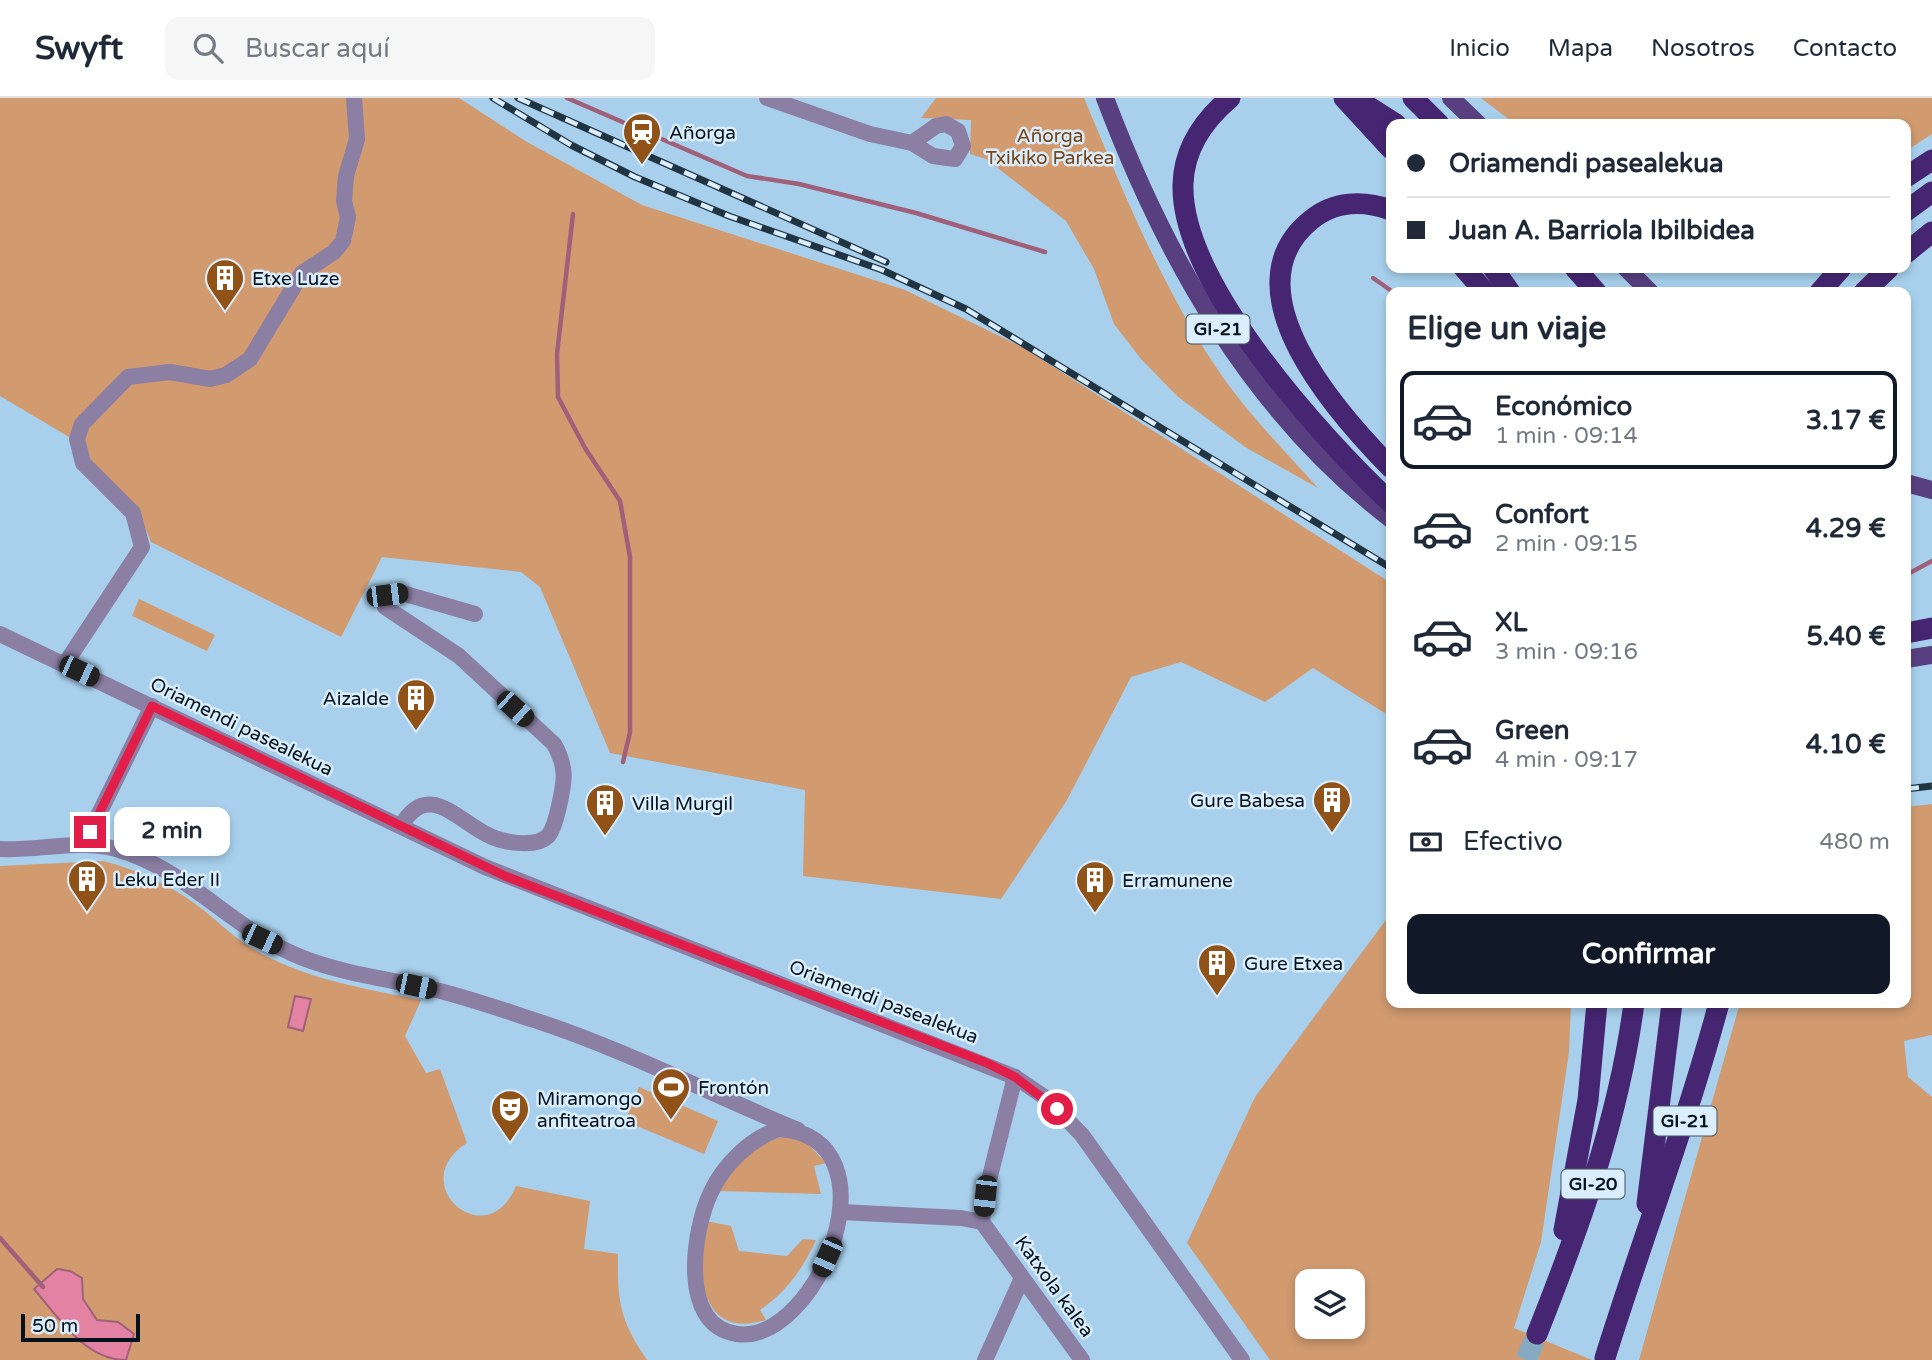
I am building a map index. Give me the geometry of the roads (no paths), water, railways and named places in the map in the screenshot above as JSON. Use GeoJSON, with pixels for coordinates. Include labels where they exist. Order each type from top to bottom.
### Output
{"type":"FeatureCollection","features":[{"type":"Feature","properties":{"kind":"highway"},"geometry":{"type":"LineString","coordinates":[[1230,98],[1201,129],[1185,168],[1183,195],[1191,235],[1206,270],[1281,382],[1327,439],[1386,498]]}},
{"type":"Feature","properties":{"kind":"highway"},"geometry":{"type":"LineString","coordinates":[[1344,98],[1386,144]]}},
{"type":"Feature","properties":{"kind":"highway"},"geometry":{"type":"LineString","coordinates":[[1355,98],[1388,119]]}},
{"type":"Feature","properties":{"kind":"highway"},"geometry":{"type":"LineString","coordinates":[[1413,98],[1434,119]]}},
{"type":"Feature","properties":{"kind":"highway"},"geometry":{"type":"LineString","coordinates":[[1911,174],[1932,160]]}},
{"type":"Feature","properties":{"kind":"highway"},"geometry":{"type":"LineString","coordinates":[[1911,207],[1932,192]]}},
{"type":"Feature","properties":{"kind":"highway"},"geometry":{"type":"LineString","coordinates":[[1386,209],[1356,203],[1342,204],[1317,215],[1290,243],[1279,281],[1281,305],[1289,329],[1320,383],[1348,420],[1386,462]]}},
{"type":"Feature","properties":{"kind":"highway"},"geometry":{"type":"LineString","coordinates":[[1911,249],[1932,232]]}},
{"type":"Feature","properties":{"kind":"highway"},"geometry":{"type":"LineString","coordinates":[[1468,273],[1481,287]]}},
{"type":"Feature","properties":{"kind":"highway"},"geometry":{"type":"LineString","coordinates":[[1824,287],[1836,273]]}},
{"type":"Feature","properties":{"kind":"highway"},"geometry":{"type":"LineString","coordinates":[[1869,287],[1884,273]]}},
{"type":"Feature","properties":{"kind":"highway"},"geometry":{"type":"LineString","coordinates":[[1911,632],[1932,628]]}},
{"type":"Feature","properties":{"kind":"highway","name":"GI-20"},"geometry":{"type":"LineString","coordinates":[[1596,1008],[1580,1157],[1537,1334],[1571,1248],[1605,1144],[1633,1008]]}},
{"type":"Feature","properties":{"kind":"highway","name":"GI-20"},"geometry":{"type":"LineString","coordinates":[[1605,1358],[1643,1237],[1671,1008]]}},
{"type":"Feature","properties":{"kind":"highway","name":"GI-21"},"geometry":{"type":"LineString","coordinates":[[1643,1237],[1674,1155],[1718,1008]]}},
{"type":"Feature","properties":{"kind":"main road","name":"GI-21"},"geometry":{"type":"LineString","coordinates":[[1105,98],[1168,242],[1235,356],[1319,456],[1386,515]]}},
{"type":"Feature","properties":{"kind":"main road"},"geometry":{"type":"LineString","coordinates":[[1451,98],[1473,119]]}},
{"type":"Feature","properties":{"kind":"main road"},"geometry":{"type":"LineString","coordinates":[[1631,273],[1645,287]]}},
{"type":"Feature","properties":{"kind":"main road"},"geometry":{"type":"LineString","coordinates":[[1911,485],[1932,491]]}},
{"type":"Feature","properties":{"kind":"main road"},"geometry":{"type":"LineString","coordinates":[[1911,658],[1932,655]]}},
{"type":"Feature","properties":{"kind":"street"},"geometry":{"type":"LineString","coordinates":[[65,664],[142,547],[133,513],[83,463],[77,439],[82,424],[128,377],[170,372],[210,379],[226,374],[250,359],[302,273],[334,252],[343,241],[348,217],[344,201],[346,176],[357,139],[354,98]]}},
{"type":"Feature","properties":{"kind":"street"},"geometry":{"type":"LineString","coordinates":[[767,98],[870,134],[912,143],[933,156],[955,159],[963,146],[958,131],[946,124],[936,126],[912,143]]}},
{"type":"Feature","properties":{"kind":"street"},"geometry":{"type":"LineString","coordinates":[[401,826],[410,811],[421,805],[437,805],[450,810],[488,836],[535,843],[548,835],[557,817],[565,762],[554,744],[459,656],[385,607],[387,595],[402,593],[475,614]]}},
{"type":"Feature","properties":{"kind":"street","name":"Oriamendi pasealekua"},"geometry":{"type":"LineString","coordinates":[[0,634],[544,892],[1015,1077],[1046,1098],[1082,1135],[1242,1360]]}},
{"type":"Feature","properties":{"kind":"street"},"geometry":{"type":"LineString","coordinates":[[88,844],[90,832],[152,706]]}},
{"type":"Feature","properties":{"kind":"street"},"geometry":{"type":"LineString","coordinates":[[0,849],[33,850],[88,844],[116,849],[154,863],[182,878],[253,933],[303,958],[343,970],[434,990],[538,1021],[798,1130],[816,1139],[831,1154],[839,1179],[841,1212],[836,1235],[818,1279],[792,1310],[754,1333],[737,1334],[713,1323],[701,1304],[695,1264],[696,1238],[711,1191],[729,1165],[754,1142],[779,1129],[798,1130]]}},
{"type":"Feature","properties":{"kind":"street"},"geometry":{"type":"LineString","coordinates":[[841,1212],[961,1217],[982,1222],[985,1196],[1015,1077]]}},
{"type":"Feature","properties":{"kind":"street","name":"Katxola kalea"},"geometry":{"type":"LineString","coordinates":[[982,1222],[1082,1360]]}},
{"type":"Feature","properties":{"kind":"street"},"geometry":{"type":"LineString","coordinates":[[985,1360],[1022,1278]]}},
{"type":"Feature","properties":{"kind":"waterway"},"geometry":{"type":"LineString","coordinates":[[567,98],[747,176],[799,184],[916,213],[1045,252]]}},
{"type":"Feature","properties":{"kind":"waterway"},"geometry":{"type":"LineString","coordinates":[[573,214],[557,354],[558,397],[585,448],[620,501],[630,557],[630,732],[623,762]]}},
{"type":"Feature","properties":{"kind":"waterway"},"geometry":{"type":"LineString","coordinates":[[1373,278],[1386,287]]}},
{"type":"Feature","properties":{"kind":"waterway"},"geometry":{"type":"LineString","coordinates":[[1911,572],[1932,561]]}},
{"type":"Feature","properties":{"kind":"waterway"},"geometry":{"type":"LineString","coordinates":[[0,1238],[43,1287]]}},
{"type":"Feature","properties":{"kind":"tunnel"},"geometry":{"type":"LineString","coordinates":[[1526,1360],[1537,1334]]}},
{"type":"Feature","properties":{"kind":"railway"},"geometry":{"type":"LineString","coordinates":[[493,98],[571,145],[635,177],[729,216],[882,270],[966,309],[1386,565]]}},
{"type":"Feature","properties":{"kind":"railway"},"geometry":{"type":"LineString","coordinates":[[518,98],[886,262]]}},
{"type":"Feature","properties":{"kind":"railway"},"geometry":{"type":"LineString","coordinates":[[1911,788],[1932,786]]}},
{"type":"Feature","properties":{"kind":"place","name":"Añorga"},"geometry":{"type":"Point","coordinates":[642,166]}},
{"type":"Feature","properties":{"kind":"place","name":"Etxe Luze"},"geometry":{"type":"Point","coordinates":[225,312]}},
{"type":"Feature","properties":{"kind":"place","name":"Aizalde"},"geometry":{"type":"Point","coordinates":[416,732]}},
{"type":"Feature","properties":{"kind":"place","name":"Gure Babesa"},"geometry":{"type":"Point","coordinates":[1332,834]}},
{"type":"Feature","properties":{"kind":"place","name":"Villa Murgil"},"geometry":{"type":"Point","coordinates":[605,837]}},
{"type":"Feature","properties":{"kind":"place","name":"Leku Eder II"},"geometry":{"type":"Point","coordinates":[87,913]}},
{"type":"Feature","properties":{"kind":"place","name":"Erramunene"},"geometry":{"type":"Point","coordinates":[1095,914]}},
{"type":"Feature","properties":{"kind":"place","name":"Gure Etxea"},"geometry":{"type":"Point","coordinates":[1217,997]}},
{"type":"Feature","properties":{"kind":"place","name":"Frontón"},"geometry":{"type":"Point","coordinates":[671,1121]}},
{"type":"Feature","properties":{"kind":"place","name":"Miramongo anfiteatroa"},"geometry":{"type":"Point","coordinates":[510,1143]}},
{"type":"Feature","properties":{"kind":"park label","name":"Añorga Txikiko Parkea"},"geometry":{"type":"Point","coordinates":[1050,146]}}]}
